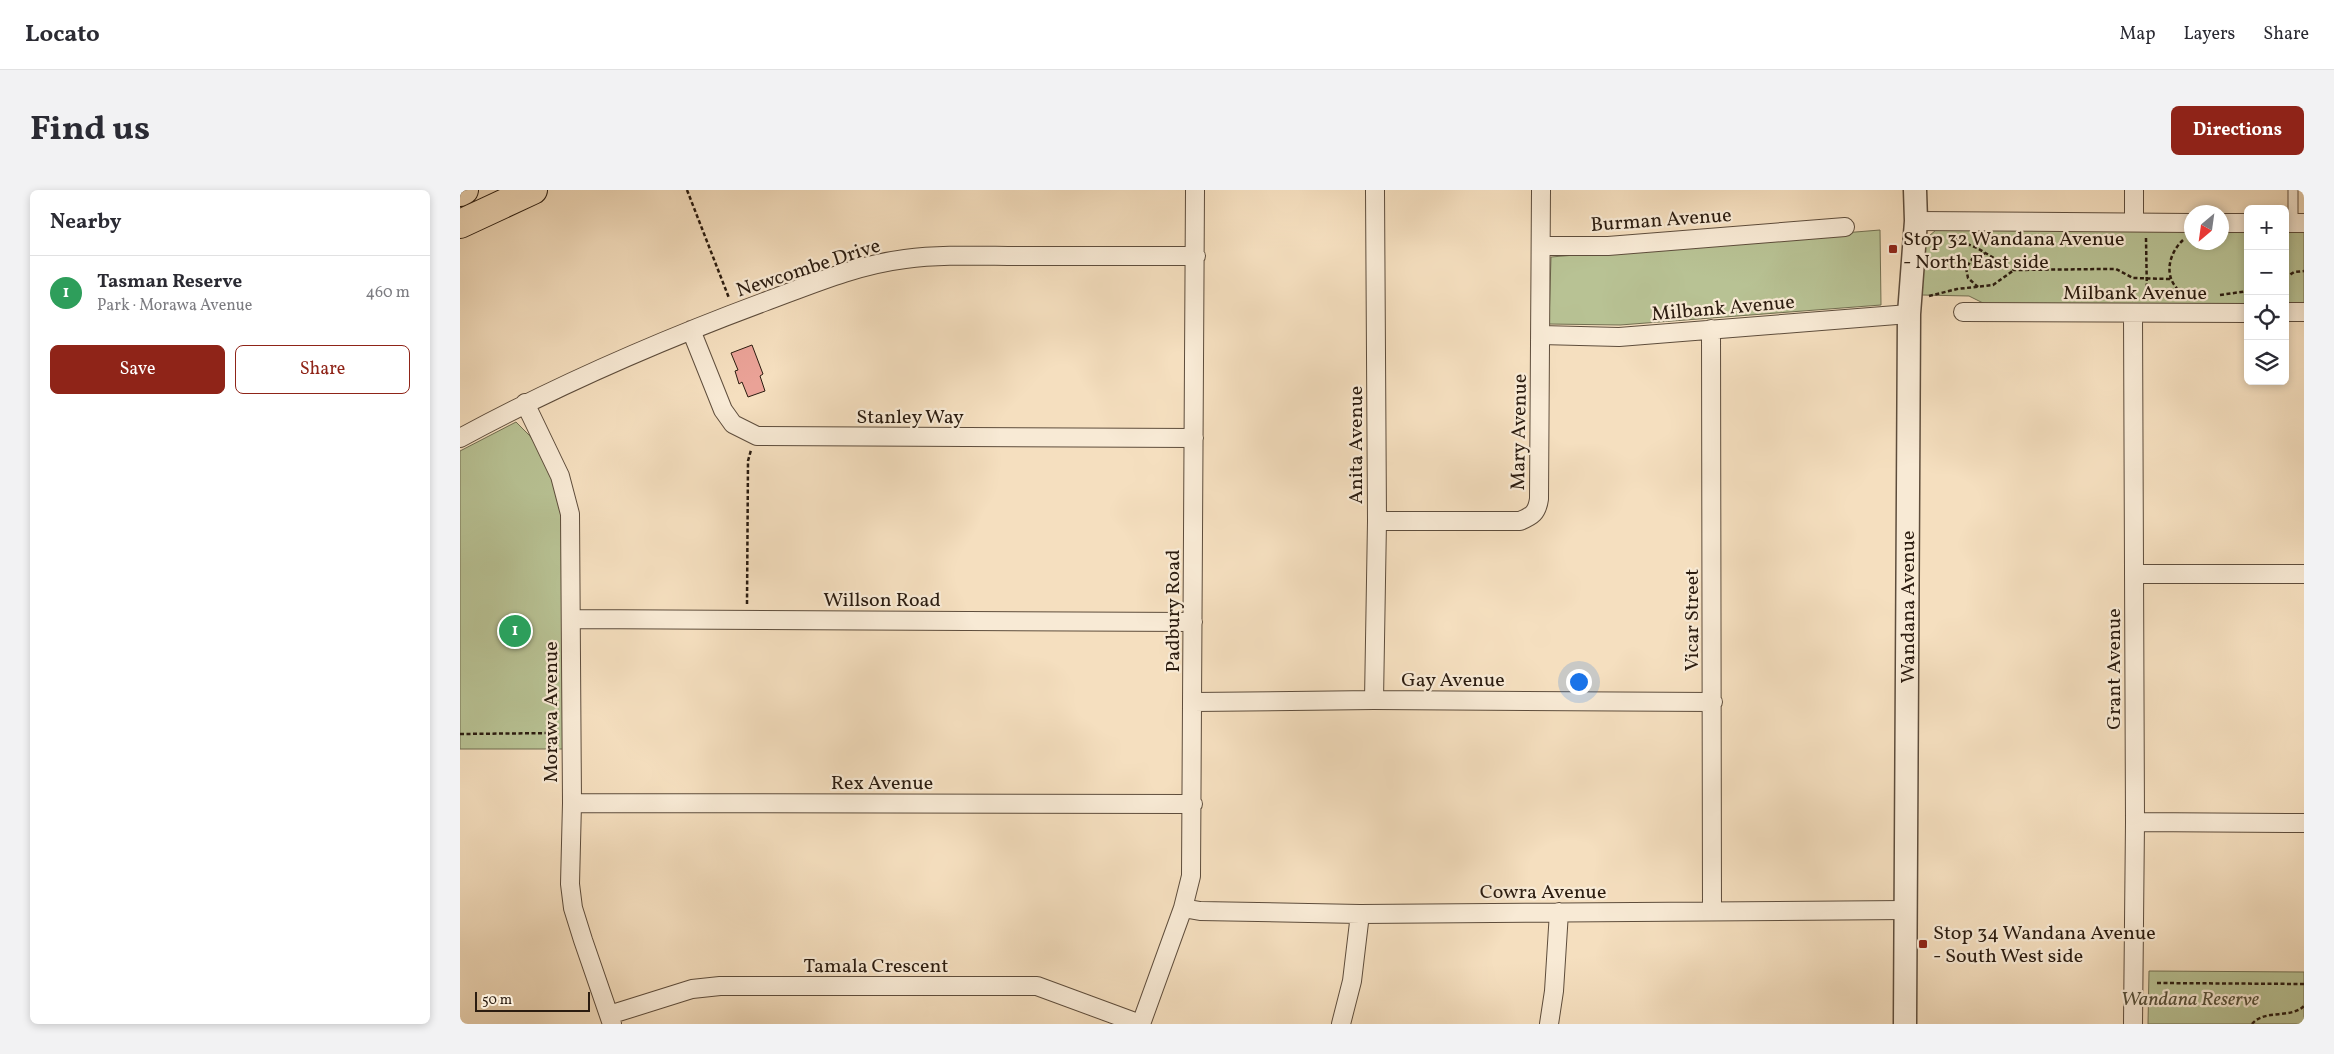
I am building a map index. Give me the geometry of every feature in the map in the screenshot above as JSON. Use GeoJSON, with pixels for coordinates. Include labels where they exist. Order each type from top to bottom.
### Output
{"type":"FeatureCollection","features":[{"type":"Feature","properties":{"kind":"highway"},"geometry":{"type":"LineString","coordinates":[[460,192],[464,190]]}},
{"type":"Feature","properties":{"kind":"highway"},"geometry":{"type":"LineString","coordinates":[[464,221],[533,190]]}},
{"type":"Feature","properties":{"kind":"street","name":"Padbury Road"},"geometry":{"type":"LineString","coordinates":[[1141,1024],[1183,908],[1191,876],[1193,804],[1195,190]]}},
{"type":"Feature","properties":{"kind":"street","name":"Anita Avenue"},"geometry":{"type":"LineString","coordinates":[[1374,700],[1377,521],[1375,190]]}},
{"type":"Feature","properties":{"kind":"street","name":"Mary Avenue"},"geometry":{"type":"LineString","coordinates":[[1377,521],[1520,521],[1531,517],[1537,510],[1539,499],[1541,190]]}},
{"type":"Feature","properties":{"kind":"street","name":"Wandana Avenue"},"geometry":{"type":"LineString","coordinates":[[1906,1024],[1905,910],[1910,314],[1916,221],[1915,190]]}},
{"type":"Feature","properties":{"kind":"street"},"geometry":{"type":"LineString","coordinates":[[2134,190],[2140,227]]}},
{"type":"Feature","properties":{"kind":"street"},"geometry":{"type":"LineString","coordinates":[[1916,221],[2184,230]]}},
{"type":"Feature","properties":{"kind":"street"},"geometry":{"type":"LineString","coordinates":[[2229,223],[2244,223]]}},
{"type":"Feature","properties":{"kind":"street","name":"Burman Avenue"},"geometry":{"type":"LineString","coordinates":[[1541,246],[1614,245],[1845,227]]}},
{"type":"Feature","properties":{"kind":"street","name":"Newcombe Drive"},"geometry":{"type":"LineString","coordinates":[[460,438],[525,403],[690,330],[844,272],[903,259],[956,256],[1196,256]]}},
{"type":"Feature","properties":{"kind":"street","name":"Milbank Avenue"},"geometry":{"type":"LineString","coordinates":[[1963,312],[2244,313]]}},
{"type":"Feature","properties":{"kind":"street"},"geometry":{"type":"LineString","coordinates":[[2289,312],[2304,312]]}},
{"type":"Feature","properties":{"kind":"street","name":"Milbank Avenue"},"geometry":{"type":"LineString","coordinates":[[1540,335],[1619,337],[1910,314]]}},
{"type":"Feature","properties":{"kind":"street","name":"Grant Avenue"},"geometry":{"type":"LineString","coordinates":[[2133,314],[2135,822],[2133,1024]]}},
{"type":"Feature","properties":{"kind":"street","name":"Vicar Street"},"geometry":{"type":"LineString","coordinates":[[1711,329],[1712,911]]}},
{"type":"Feature","properties":{"kind":"street","name":"Stanley Way"},"geometry":{"type":"LineString","coordinates":[[690,330],[723,410],[733,424],[756,436],[1194,438]]}},
{"type":"Feature","properties":{"kind":"street","name":"Morawa Avenue"},"geometry":{"type":"LineString","coordinates":[[525,403],[560,476],[568,507],[571,541],[572,619],[570,884],[573,908],[611,1019]]}},
{"type":"Feature","properties":{"kind":"street"},"geometry":{"type":"LineString","coordinates":[[2134,574],[2304,574]]}},
{"type":"Feature","properties":{"kind":"street","name":"Willson Road"},"geometry":{"type":"LineString","coordinates":[[572,619],[1193,622]]}},
{"type":"Feature","properties":{"kind":"street","name":"Gay Avenue"},"geometry":{"type":"LineString","coordinates":[[1192,702],[1374,700],[1713,702]]}},
{"type":"Feature","properties":{"kind":"street","name":"Rex Avenue"},"geometry":{"type":"LineString","coordinates":[[572,803],[1193,804]]}},
{"type":"Feature","properties":{"kind":"street"},"geometry":{"type":"LineString","coordinates":[[2135,822],[2304,823]]}},
{"type":"Feature","properties":{"kind":"street","name":"Cowra Avenue"},"geometry":{"type":"LineString","coordinates":[[1183,908],[1200,911],[1360,914],[1905,910]]}},
{"type":"Feature","properties":{"kind":"street"},"geometry":{"type":"LineString","coordinates":[[1549,1024],[1554,991],[1559,912]]}},
{"type":"Feature","properties":{"kind":"street"},"geometry":{"type":"LineString","coordinates":[[1341,1024],[1352,981],[1360,914]]}},
{"type":"Feature","properties":{"kind":"street","name":"Tamala Crescent"},"geometry":{"type":"LineString","coordinates":[[611,1019],[692,990],[720,986],[1037,986],[1141,1024]]}},
{"type":"Feature","properties":{"kind":"lane"},"geometry":{"type":"LineString","coordinates":[[2293,190],[2294,223]]}},
{"type":"Feature","properties":{"kind":"path"},"geometry":{"type":"LineString","coordinates":[[687,190],[731,304]]}},
{"type":"Feature","properties":{"kind":"path"},"geometry":{"type":"LineString","coordinates":[[2140,227],[2147,278],[2147,302]]}},
{"type":"Feature","properties":{"kind":"path"},"geometry":{"type":"LineString","coordinates":[[2184,237],[2170,262],[2170,278],[2180,291],[2195,297]]}},
{"type":"Feature","properties":{"kind":"path"},"geometry":{"type":"LineString","coordinates":[[1950,239],[1967,242],[2014,270],[2116,269],[2133,278],[2170,278]]}},
{"type":"Feature","properties":{"kind":"path"},"geometry":{"type":"LineString","coordinates":[[1978,287],[1968,278],[1966,268],[1973,258],[1986,253]]}},
{"type":"Feature","properties":{"kind":"path"},"geometry":{"type":"LineString","coordinates":[[1928,296],[1957,289],[1993,285],[2014,270]]}},
{"type":"Feature","properties":{"kind":"path"},"geometry":{"type":"LineString","coordinates":[[2289,275],[2294,272],[2304,271]]}},
{"type":"Feature","properties":{"kind":"path"},"geometry":{"type":"LineString","coordinates":[[2216,296],[2244,292]]}},
{"type":"Feature","properties":{"kind":"path"},"geometry":{"type":"LineString","coordinates":[[747,610],[748,461],[751,448]]}},
{"type":"Feature","properties":{"kind":"path"},"geometry":{"type":"LineString","coordinates":[[460,734],[572,733]]}},
{"type":"Feature","properties":{"kind":"path"},"geometry":{"type":"LineString","coordinates":[[2157,983],[2304,984]]}},
{"type":"Feature","properties":{"kind":"path"},"geometry":{"type":"LineString","coordinates":[[2252,1024],[2255,1020],[2299,1011],[2304,1006]]}},
{"type":"Feature","properties":{"kind":"green space"},"geometry":{"type":"Polygon","coordinates":[[[1880,230],[1881,305],[1620,325],[1549,324],[1551,257],[1880,230]]]}},
{"type":"Feature","properties":{"kind":"green space"},"geometry":{"type":"Polygon","coordinates":[[[1936,230],[2184,230],[2184,250],[2229,250],[2229,230],[2244,230],[2244,304],[1985,304],[1969,296],[1922,295],[1922,242],[1936,230]]]}},
{"type":"Feature","properties":{"kind":"green space"},"geometry":{"type":"Polygon","coordinates":[[[2289,230],[2304,230],[2304,304],[2289,304],[2289,230]]]}},
{"type":"Feature","properties":{"kind":"green space"},"geometry":{"type":"Polygon","coordinates":[[[516,422],[530,436],[546,461],[570,514],[572,749],[460,749],[460,451],[516,422]]]}},
{"type":"Feature","properties":{"kind":"green space","name":"Wandana Reserve"},"geometry":{"type":"Polygon","coordinates":[[[2149,971],[2304,972],[2304,1024],[2148,1024],[2149,971]]]}},
{"type":"Feature","properties":{"kind":"building"},"geometry":{"type":"Polygon","coordinates":[[[752,345],[763,374],[760,376],[765,391],[748,397],[742,382],[739,384],[735,371],[738,370],[731,353],[752,345]]]}},
{"type":"Feature","properties":{"kind":"place","name":"Stop 32 Wandana Avenue - North East side"},"geometry":{"type":"Point","coordinates":[1893,249]}},
{"type":"Feature","properties":{"kind":"place","name":"Tasman Reserve"},"geometry":{"type":"Point","coordinates":[515,631]}},
{"type":"Feature","properties":{"kind":"place","name":"Stop 34 Wandana Avenue - South West side"},"geometry":{"type":"Point","coordinates":[1923,944]}}]}
